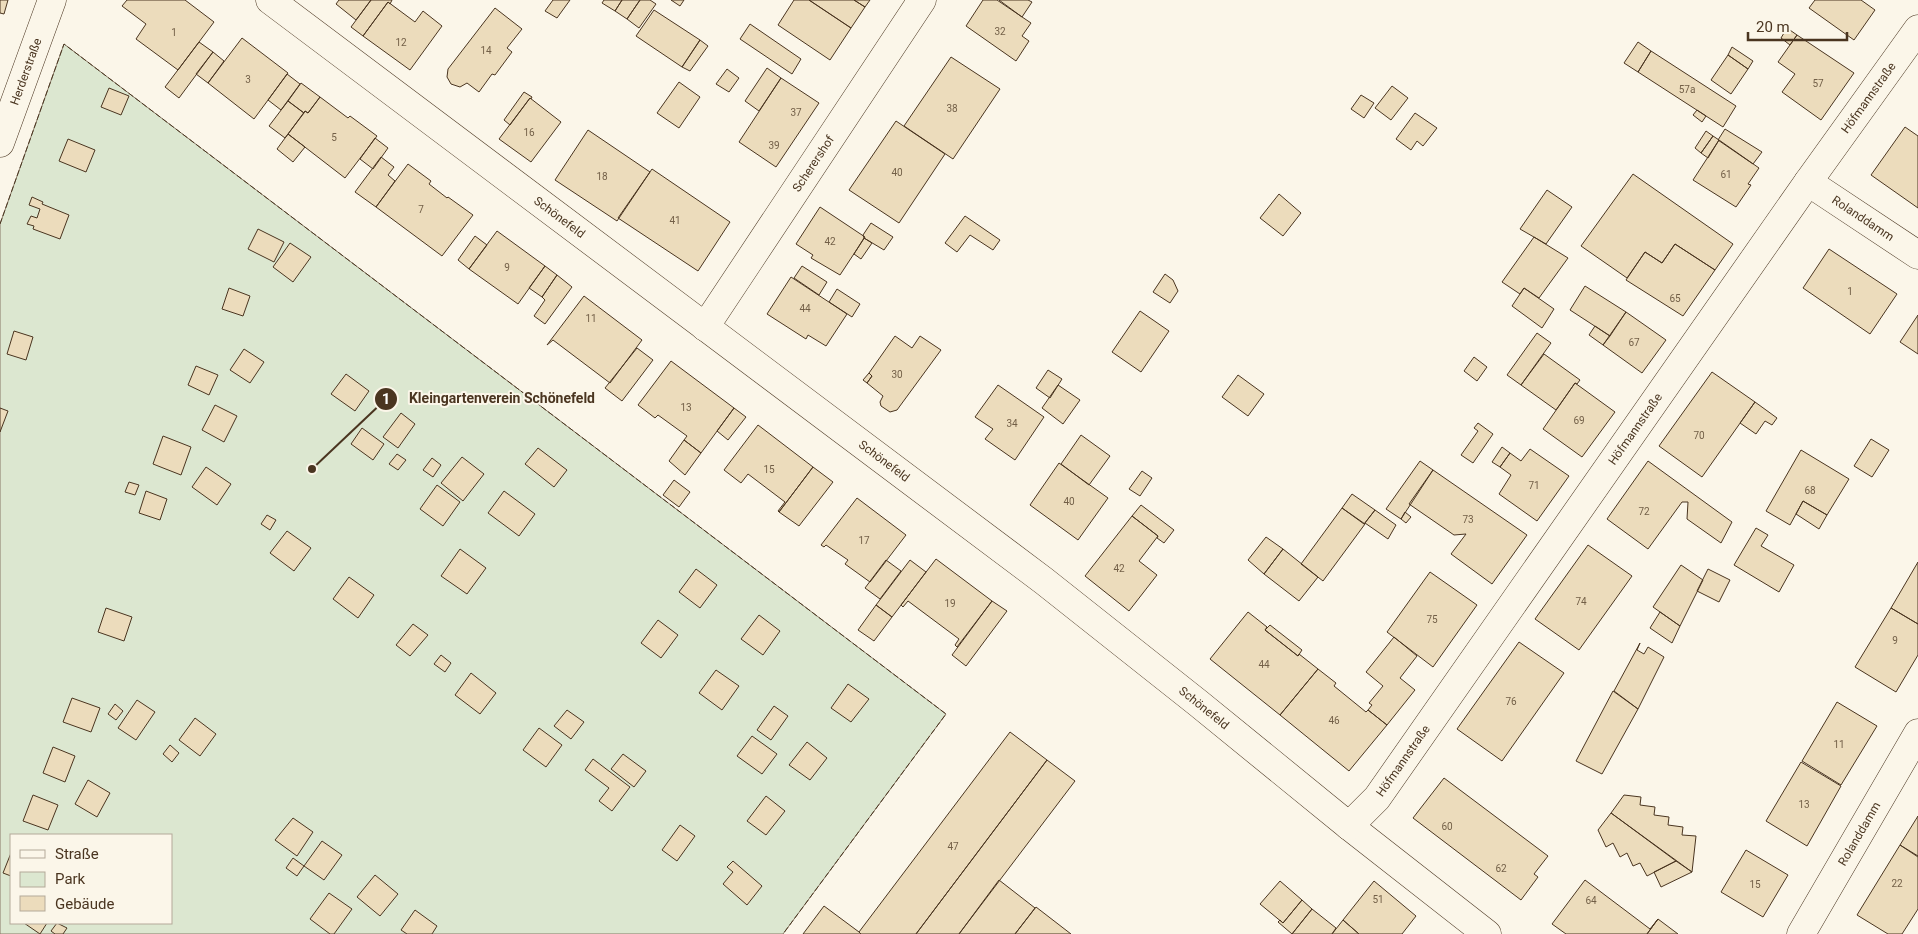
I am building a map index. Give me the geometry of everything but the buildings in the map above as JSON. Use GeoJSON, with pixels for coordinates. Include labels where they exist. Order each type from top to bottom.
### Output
{"type":"FeatureCollection","features":[{"type":"Feature","properties":{"kind":"street","name":"Herderstraße"},"geometry":{"type":"LineString","coordinates":[[0,143],[52,0]]}},
{"type":"Feature","properties":{"kind":"street","name":"Schönefeld"},"geometry":{"type":"LineString","coordinates":[[270,0],[876,453],[1052,587],[1206,709],[1349,826],[1487,934]]}},
{"type":"Feature","properties":{"kind":"street","name":"Scherershof"},"geometry":{"type":"LineString","coordinates":[[705,327],[922,0]]}},
{"type":"Feature","properties":{"kind":"street","name":"Höfmannstraße"},"geometry":{"type":"LineString","coordinates":[[1349,826],[1377,798],[1808,182],[1918,29]]}},
{"type":"Feature","properties":{"kind":"street","name":"Rolanddamm"},"geometry":{"type":"LineString","coordinates":[[1808,182],[1918,255]]}},
{"type":"Feature","properties":{"kind":"street","name":"Rolanddamm"},"geometry":{"type":"LineString","coordinates":[[1801,934],[1918,733]]}},
{"type":"Feature","properties":{"kind":"green space"},"geometry":{"type":"Polygon","coordinates":[[[64,44],[946,714],[783,934],[0,934],[0,224],[64,44]]]}},
{"type":"Feature","properties":{"kind":"fence"},"geometry":{"type":"LineString","coordinates":[[0,224],[64,44],[946,714],[783,934]]}},
{"type":"Feature","properties":{"kind":"place","name":"Kleingartenverein Schönefeld"},"geometry":{"type":"Point","coordinates":[312,469]}}]}
